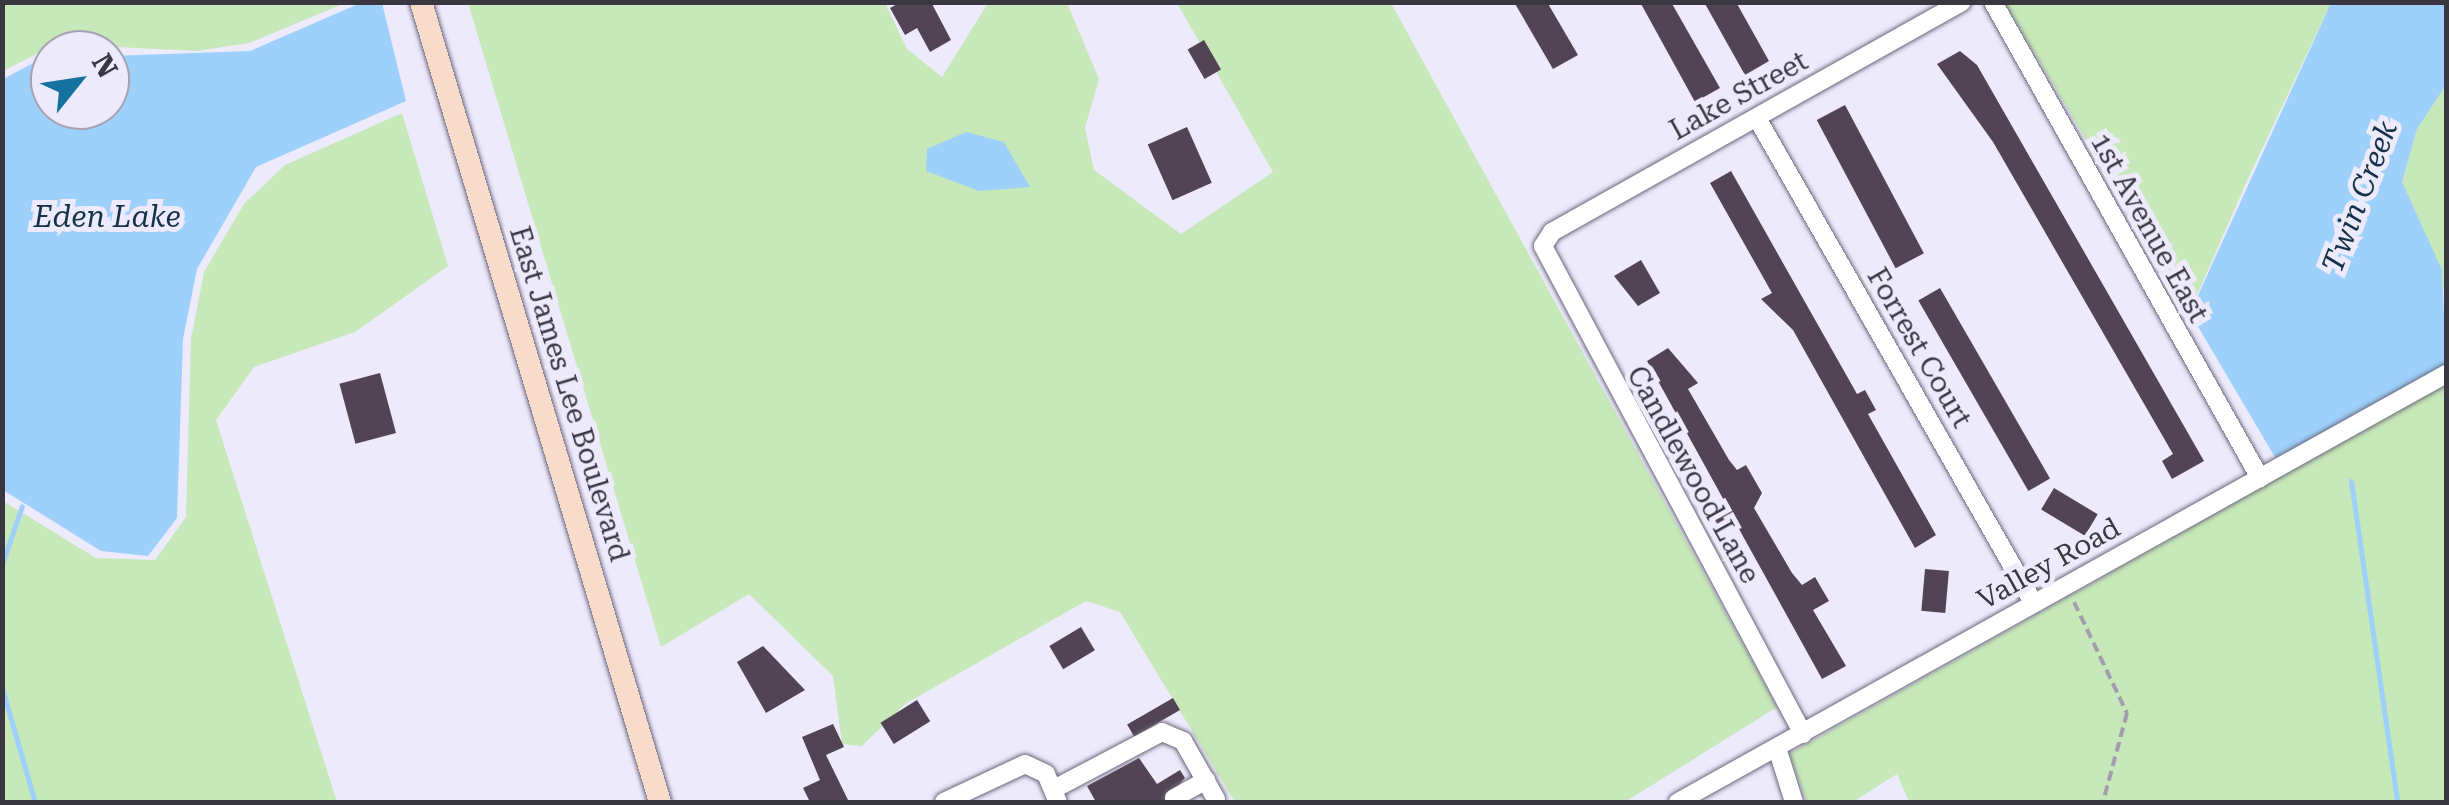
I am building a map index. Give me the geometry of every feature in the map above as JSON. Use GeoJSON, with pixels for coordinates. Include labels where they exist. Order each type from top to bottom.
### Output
{"type":"FeatureCollection","features":[{"type":"Feature","properties":{"kind":"main road","name":"East James Lee Boulevard"},"geometry":{"type":"LineString","coordinates":[[421,2],[660,802]]}},
{"type":"Feature","properties":{"kind":"street","name":"Lake Street"},"geometry":{"type":"LineString","coordinates":[[1544,240],[1962,2]]}},
{"type":"Feature","properties":{"kind":"street","name":"1st Avenue East"},"geometry":{"type":"LineString","coordinates":[[1993,2],[2260,478]]}},
{"type":"Feature","properties":{"kind":"street","name":"Forrest Court"},"geometry":{"type":"LineString","coordinates":[[1757,118],[2034,604]]}},
{"type":"Feature","properties":{"kind":"street","name":"Candlewood Lane"},"geometry":{"type":"LineString","coordinates":[[1544,240],[1544,259],[1803,734]]}},
{"type":"Feature","properties":{"kind":"street","name":"Valley Road"},"geometry":{"type":"LineString","coordinates":[[1678,802],[2446,374]]}},
{"type":"Feature","properties":{"kind":"street"},"geometry":{"type":"LineString","coordinates":[[944,802],[1009,764],[1040,769],[1056,796],[1162,732],[1184,741],[1216,799]]}},
{"type":"Feature","properties":{"kind":"street"},"geometry":{"type":"LineString","coordinates":[[1777,748],[1794,802]]}},
{"type":"Feature","properties":{"kind":"street"},"geometry":{"type":"LineString","coordinates":[[1174,798],[1206,780]]}},
{"type":"Feature","properties":{"kind":"path"},"geometry":{"type":"LineString","coordinates":[[2066,586],[2127,713],[2102,802]]}},
{"type":"Feature","properties":{"kind":"green space"},"geometry":{"type":"Polygon","coordinates":[[[3,2],[345,3],[249,43],[197,51],[130,48],[130,30],[30,30],[30,57],[3,71],[3,2]]]}},
{"type":"Feature","properties":{"kind":"green space"},"geometry":{"type":"Polygon","coordinates":[[[468,3],[885,3],[907,49],[942,77],[988,3],[1067,3],[1099,79],[1085,128],[1094,170],[1181,234],[1273,172],[1177,3],[1391,3],[1777,707],[1625,802],[1235,802],[1120,612],[1086,601],[905,704],[862,746],[842,744],[833,676],[749,594],[661,647],[468,3]]]}},
{"type":"Feature","properties":{"kind":"green space"},"geometry":{"type":"Polygon","coordinates":[[[2331,3],[2247,181],[2189,313],[2006,5],[2331,3]]]}},
{"type":"Feature","properties":{"kind":"green space"},"geometry":{"type":"Polygon","coordinates":[[[2446,85],[2446,296],[2402,182],[2417,129],[2446,85]]]}},
{"type":"Feature","properties":{"kind":"green space"},"geometry":{"type":"Polygon","coordinates":[[[402,113],[448,266],[355,332],[254,367],[216,420],[337,802],[3,802],[3,501],[96,558],[155,560],[186,517],[191,339],[204,272],[244,204],[285,165],[402,113]]]}},
{"type":"Feature","properties":{"kind":"green space"},"geometry":{"type":"Polygon","coordinates":[[[2446,384],[2446,802],[1909,802],[1897,774],[1853,802],[1807,802],[1789,754],[2446,384]]]}},
{"type":"Feature","properties":{"kind":"water","name":"Eden Lake"},"geometry":{"type":"Polygon","coordinates":[[[363,2],[382,3],[406,101],[256,167],[197,269],[183,339],[177,518],[148,556],[101,551],[3,490],[5,78],[30,65],[30,130],[130,130],[130,55],[250,51],[363,2]]]}},
{"type":"Feature","properties":{"kind":"water"},"geometry":{"type":"Polygon","coordinates":[[[2331,3],[2446,3],[2446,85],[2417,129],[2402,182],[2442,270],[2446,364],[2276,459],[2190,313],[2331,3]]]}},
{"type":"Feature","properties":{"kind":"water"},"geometry":{"type":"Polygon","coordinates":[[[966,132],[1004,142],[1030,187],[979,191],[926,171],[927,149],[966,132]]]}},
{"type":"Feature","properties":{"kind":"building"},"geometry":{"type":"Polygon","coordinates":[[[901,2],[931,2],[951,40],[930,52],[917,28],[905,35],[890,8],[901,2]]]}},
{"type":"Feature","properties":{"kind":"building"},"geometry":{"type":"Polygon","coordinates":[[[1514,2],[1547,2],[1578,55],[1553,69],[1514,2]]]}},
{"type":"Feature","properties":{"kind":"building"},"geometry":{"type":"Polygon","coordinates":[[[1640,2],[1671,2],[1720,88],[1695,102],[1640,2]]]}},
{"type":"Feature","properties":{"kind":"building"},"geometry":{"type":"Polygon","coordinates":[[[1704,2],[1736,2],[1769,61],[1745,75],[1704,2]]]}},
{"type":"Feature","properties":{"kind":"building"},"geometry":{"type":"Polygon","coordinates":[[[1204,40],[1221,69],[1205,79],[1188,50],[1204,40]]]}},
{"type":"Feature","properties":{"kind":"building"},"geometry":{"type":"Polygon","coordinates":[[[1960,51],[1977,65],[2204,461],[2172,479],[2162,461],[2173,454],[1993,142],[1937,64],[1960,51]]]}},
{"type":"Feature","properties":{"kind":"building"},"geometry":{"type":"Polygon","coordinates":[[[1845,105],[1924,253],[1896,268],[1817,120],[1845,105]]]}},
{"type":"Feature","properties":{"kind":"building"},"geometry":{"type":"Polygon","coordinates":[[[1187,127],[1212,183],[1173,200],[1148,144],[1187,127]]]}},
{"type":"Feature","properties":{"kind":"building"},"geometry":{"type":"Polygon","coordinates":[[[1731,171],[1857,394],[1865,390],[1876,410],[1868,414],[1936,535],[1915,548],[1793,330],[1761,299],[1772,293],[1710,183],[1731,171]]]}},
{"type":"Feature","properties":{"kind":"building"},"geometry":{"type":"Polygon","coordinates":[[[1641,260],[1660,293],[1638,306],[1614,276],[1641,260]]]}},
{"type":"Feature","properties":{"kind":"building"},"geometry":{"type":"Polygon","coordinates":[[[1940,288],[2050,479],[2028,491],[1918,300],[1940,288]]]}},
{"type":"Feature","properties":{"kind":"building"},"geometry":{"type":"Polygon","coordinates":[[[1668,348],[1698,383],[1688,389],[1729,460],[1737,470],[1746,465],[1762,493],[1754,508],[1792,573],[1802,585],[1815,577],[1829,601],[1813,610],[1846,666],[1822,679],[1734,520],[1717,527],[1709,513],[1726,504],[1647,361],[1668,348]]]}},
{"type":"Feature","properties":{"kind":"building"},"geometry":{"type":"Polygon","coordinates":[[[380,373],[396,433],[355,444],[339,384],[380,373]]]}},
{"type":"Feature","properties":{"kind":"building"},"geometry":{"type":"Polygon","coordinates":[[[2054,488],[2098,514],[2085,536],[2041,509],[2054,488]]]}},
{"type":"Feature","properties":{"kind":"building"},"geometry":{"type":"Polygon","coordinates":[[[1925,569],[1949,571],[1945,613],[1921,611],[1925,569]]]}},
{"type":"Feature","properties":{"kind":"building"},"geometry":{"type":"Polygon","coordinates":[[[1081,627],[1095,650],[1063,669],[1049,646],[1081,627]]]}},
{"type":"Feature","properties":{"kind":"building"},"geometry":{"type":"Polygon","coordinates":[[[763,646],[805,690],[766,713],[737,662],[763,646]]]}},
{"type":"Feature","properties":{"kind":"building"},"geometry":{"type":"Polygon","coordinates":[[[1173,698],[1180,710],[1134,737],[1127,724],[1173,698]]]}},
{"type":"Feature","properties":{"kind":"building"},"geometry":{"type":"Polygon","coordinates":[[[917,700],[930,721],[894,744],[881,723],[917,700]]]}},
{"type":"Feature","properties":{"kind":"building"},"geometry":{"type":"Polygon","coordinates":[[[833,724],[844,747],[826,755],[849,802],[810,802],[803,788],[820,780],[802,737],[833,724]]]}},
{"type":"Feature","properties":{"kind":"building"},"geometry":{"type":"Polygon","coordinates":[[[1139,758],[1157,784],[1180,770],[1185,778],[1163,802],[1096,802],[1087,786],[1139,758]]]}},
{"type":"Feature","properties":{"kind":"waterway","name":"Twin Creek"},"geometry":{"type":"LineString","coordinates":[[2351,481],[2397,802]]}},
{"type":"Feature","properties":{"kind":"waterway"},"geometry":{"type":"LineString","coordinates":[[2,564],[22,506]]}},
{"type":"Feature","properties":{"kind":"waterway"},"geometry":{"type":"LineString","coordinates":[[2,688],[35,802]]}}]}
